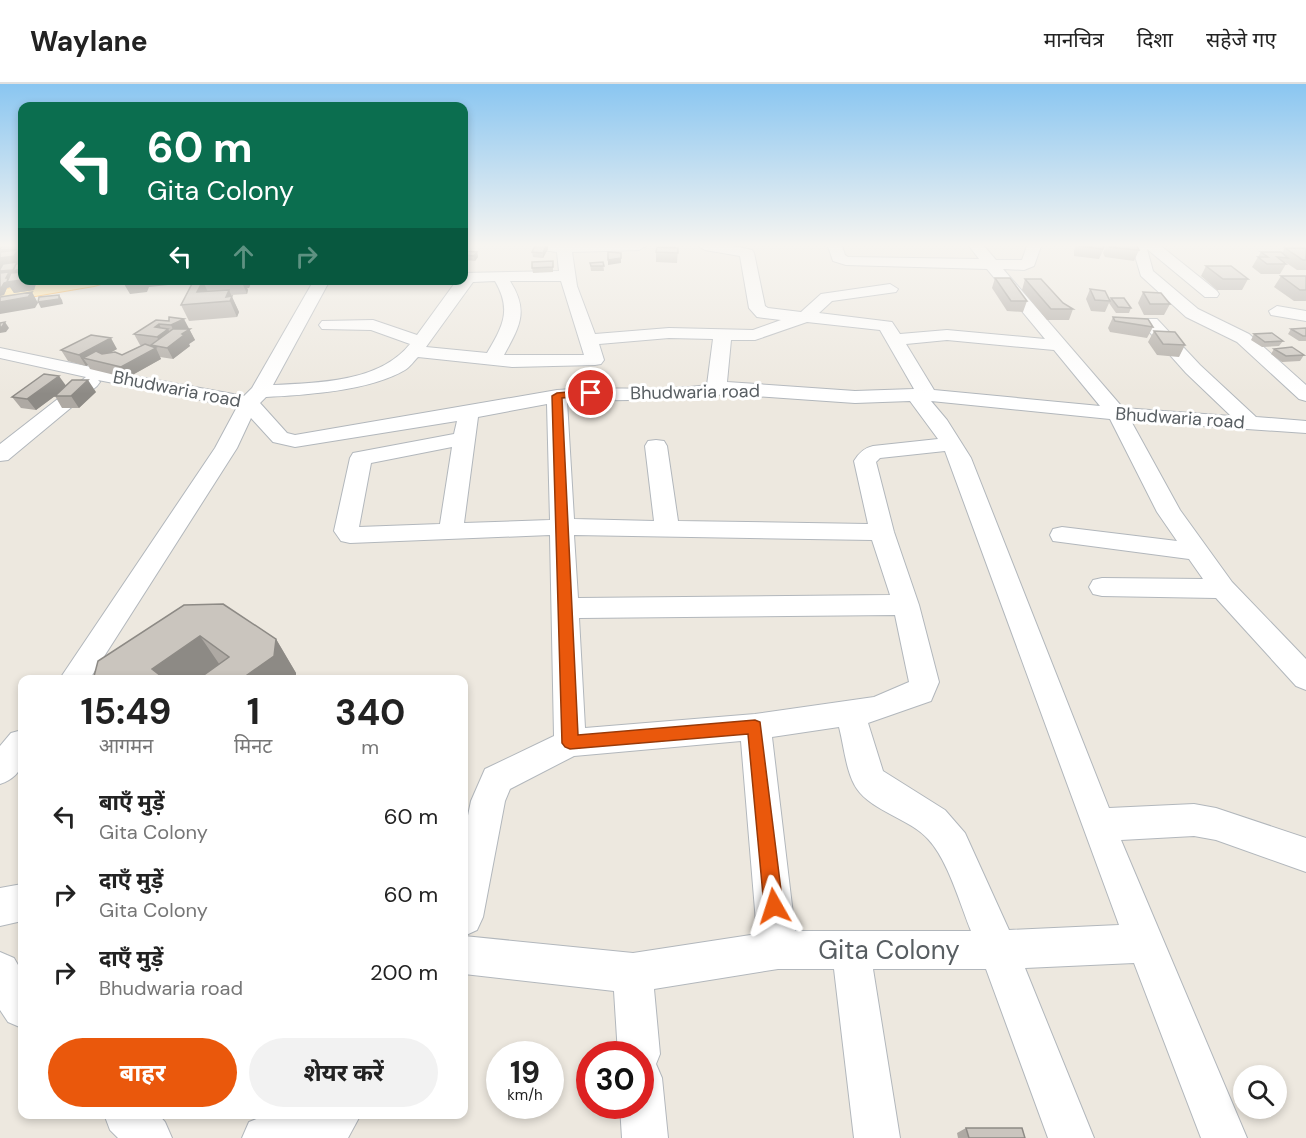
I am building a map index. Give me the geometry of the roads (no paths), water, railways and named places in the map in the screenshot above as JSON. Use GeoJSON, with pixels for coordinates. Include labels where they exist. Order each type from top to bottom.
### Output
{"type":"FeatureCollection","features":[{"type":"Feature","properties":{"kind":"street"},"geometry":{"type":"LineString","coordinates":[[76,675],[226,448],[313,295]]}},
{"type":"Feature","properties":{"kind":"street"},"geometry":{"type":"LineString","coordinates":[[254,397],[367,378],[399,366],[417,347],[453,295]]}},
{"type":"Feature","properties":{"kind":"street"},"geometry":{"type":"LineString","coordinates":[[492,358],[507,336],[513,307],[511,295]]}},
{"type":"Feature","properties":{"kind":"street"},"geometry":{"type":"LineString","coordinates":[[572,295],[607,394]]}},
{"type":"Feature","properties":{"kind":"street"},"geometry":{"type":"LineString","coordinates":[[755,295],[758,310],[886,326],[921,395],[960,458],[1098,825],[1224,1138]]}},
{"type":"Feature","properties":{"kind":"street"},"geometry":{"type":"LineString","coordinates":[[588,340],[669,333],[755,335],[804,317],[827,297],[838,295]]}},
{"type":"Feature","properties":{"kind":"street"},"geometry":{"type":"LineString","coordinates":[[1018,295],[1117,414],[1169,512],[1222,589],[1306,678]]}},
{"type":"Feature","properties":{"kind":"street"},"geometry":{"type":"LineString","coordinates":[[1172,295],[1192,313],[1243,338],[1306,395]]}},
{"type":"Feature","properties":{"kind":"street"},"geometry":{"type":"LineString","coordinates":[[1277,311],[1306,316]]}},
{"type":"Feature","properties":{"kind":"street"},"geometry":{"type":"LineString","coordinates":[[716,389],[723,352],[725,316]]}},
{"type":"Feature","properties":{"kind":"street"},"geometry":{"type":"LineString","coordinates":[[1151,323],[1193,369],[1250,423]]}},
{"type":"Feature","properties":{"kind":"street"},"geometry":{"type":"LineString","coordinates":[[328,325],[373,324],[417,347],[512,361],[595,360]]}},
{"type":"Feature","properties":{"kind":"street"},"geometry":{"type":"LineString","coordinates":[[894,340],[947,335],[1060,345]]}},
{"type":"Feature","properties":{"kind":"street","name":"Bhudwaria road"},"geometry":{"type":"LineString","coordinates":[[0,353],[100,374],[254,397],[280,438],[295,441],[557,396],[690,393],[745,388],[855,397],[921,395],[1117,414],[1306,427]]}},
{"type":"Feature","properties":{"kind":"street"},"geometry":{"type":"LineString","coordinates":[[0,455],[100,374]]}},
{"type":"Feature","properties":{"kind":"street"},"geometry":{"type":"LineString","coordinates":[[557,396],[560,527],[570,743]]}},
{"type":"Feature","properties":{"kind":"street"},"geometry":{"type":"LineString","coordinates":[[451,532],[468,413]]}},
{"type":"Feature","properties":{"kind":"street"},"geometry":{"type":"LineString","coordinates":[[464,438],[361,458],[346,531],[351,535],[560,527],[882,532]]}},
{"type":"Feature","properties":{"kind":"street"},"geometry":{"type":"LineString","coordinates":[[468,898],[488,801],[498,778],[570,743],[755,727],[876,709],[920,692],[924,682],[906,605],[882,532],[865,460],[873,452],[952,444]]}},
{"type":"Feature","properties":{"kind":"street"},"geometry":{"type":"LineString","coordinates":[[656,446],[667,530]]}},
{"type":"Feature","properties":{"kind":"street"},"geometry":{"type":"LineString","coordinates":[[1062,535],[1197,552]]}},
{"type":"Feature","properties":{"kind":"street"},"geometry":{"type":"LineString","coordinates":[[1101,587],[1222,589]]}},
{"type":"Feature","properties":{"kind":"street"},"geometry":{"type":"LineString","coordinates":[[564,608],[906,605]]}},
{"type":"Feature","properties":{"kind":"street"},"geometry":{"type":"LineString","coordinates":[[850,713],[869,779],[879,788],[933,820],[942,829],[965,872],[1071,1138]]}},
{"type":"Feature","properties":{"kind":"street"},"geometry":{"type":"LineString","coordinates":[[755,727],[778,950]]}},
{"type":"Feature","properties":{"kind":"street"},"geometry":{"type":"LineString","coordinates":[[0,770],[18,748]]}},
{"type":"Feature","properties":{"kind":"street"},"geometry":{"type":"LineString","coordinates":[[1098,825],[1194,820],[1216,824],[1302,861]]}},
{"type":"Feature","properties":{"kind":"street"},"geometry":{"type":"LineString","coordinates":[[0,908],[18,904]]}},
{"type":"Feature","properties":{"kind":"street","name":"Gita Colony"},"geometry":{"type":"LineString","coordinates":[[468,955],[633,973],[778,950],[998,950],[1146,943]]}},
{"type":"Feature","properties":{"kind":"street"},"geometry":{"type":"LineString","coordinates":[[851,950],[877,1138]]}},
{"type":"Feature","properties":{"kind":"street"},"geometry":{"type":"LineString","coordinates":[[0,972],[18,1001]]}},
{"type":"Feature","properties":{"kind":"street"},"geometry":{"type":"LineString","coordinates":[[633,973],[638,1041]]}},
{"type":"Feature","properties":{"kind":"street"},"geometry":{"type":"LineString","coordinates":[[131,1119],[149,1138]]}},
{"type":"Feature","properties":{"kind":"street"},"geometry":{"type":"LineString","coordinates":[[265,1138],[332,1123],[335,1119]]}},
{"type":"Feature","properties":{"kind":"street"},"geometry":{"type":"LineString","coordinates":[[643,1119],[645,1138]]}}]}
